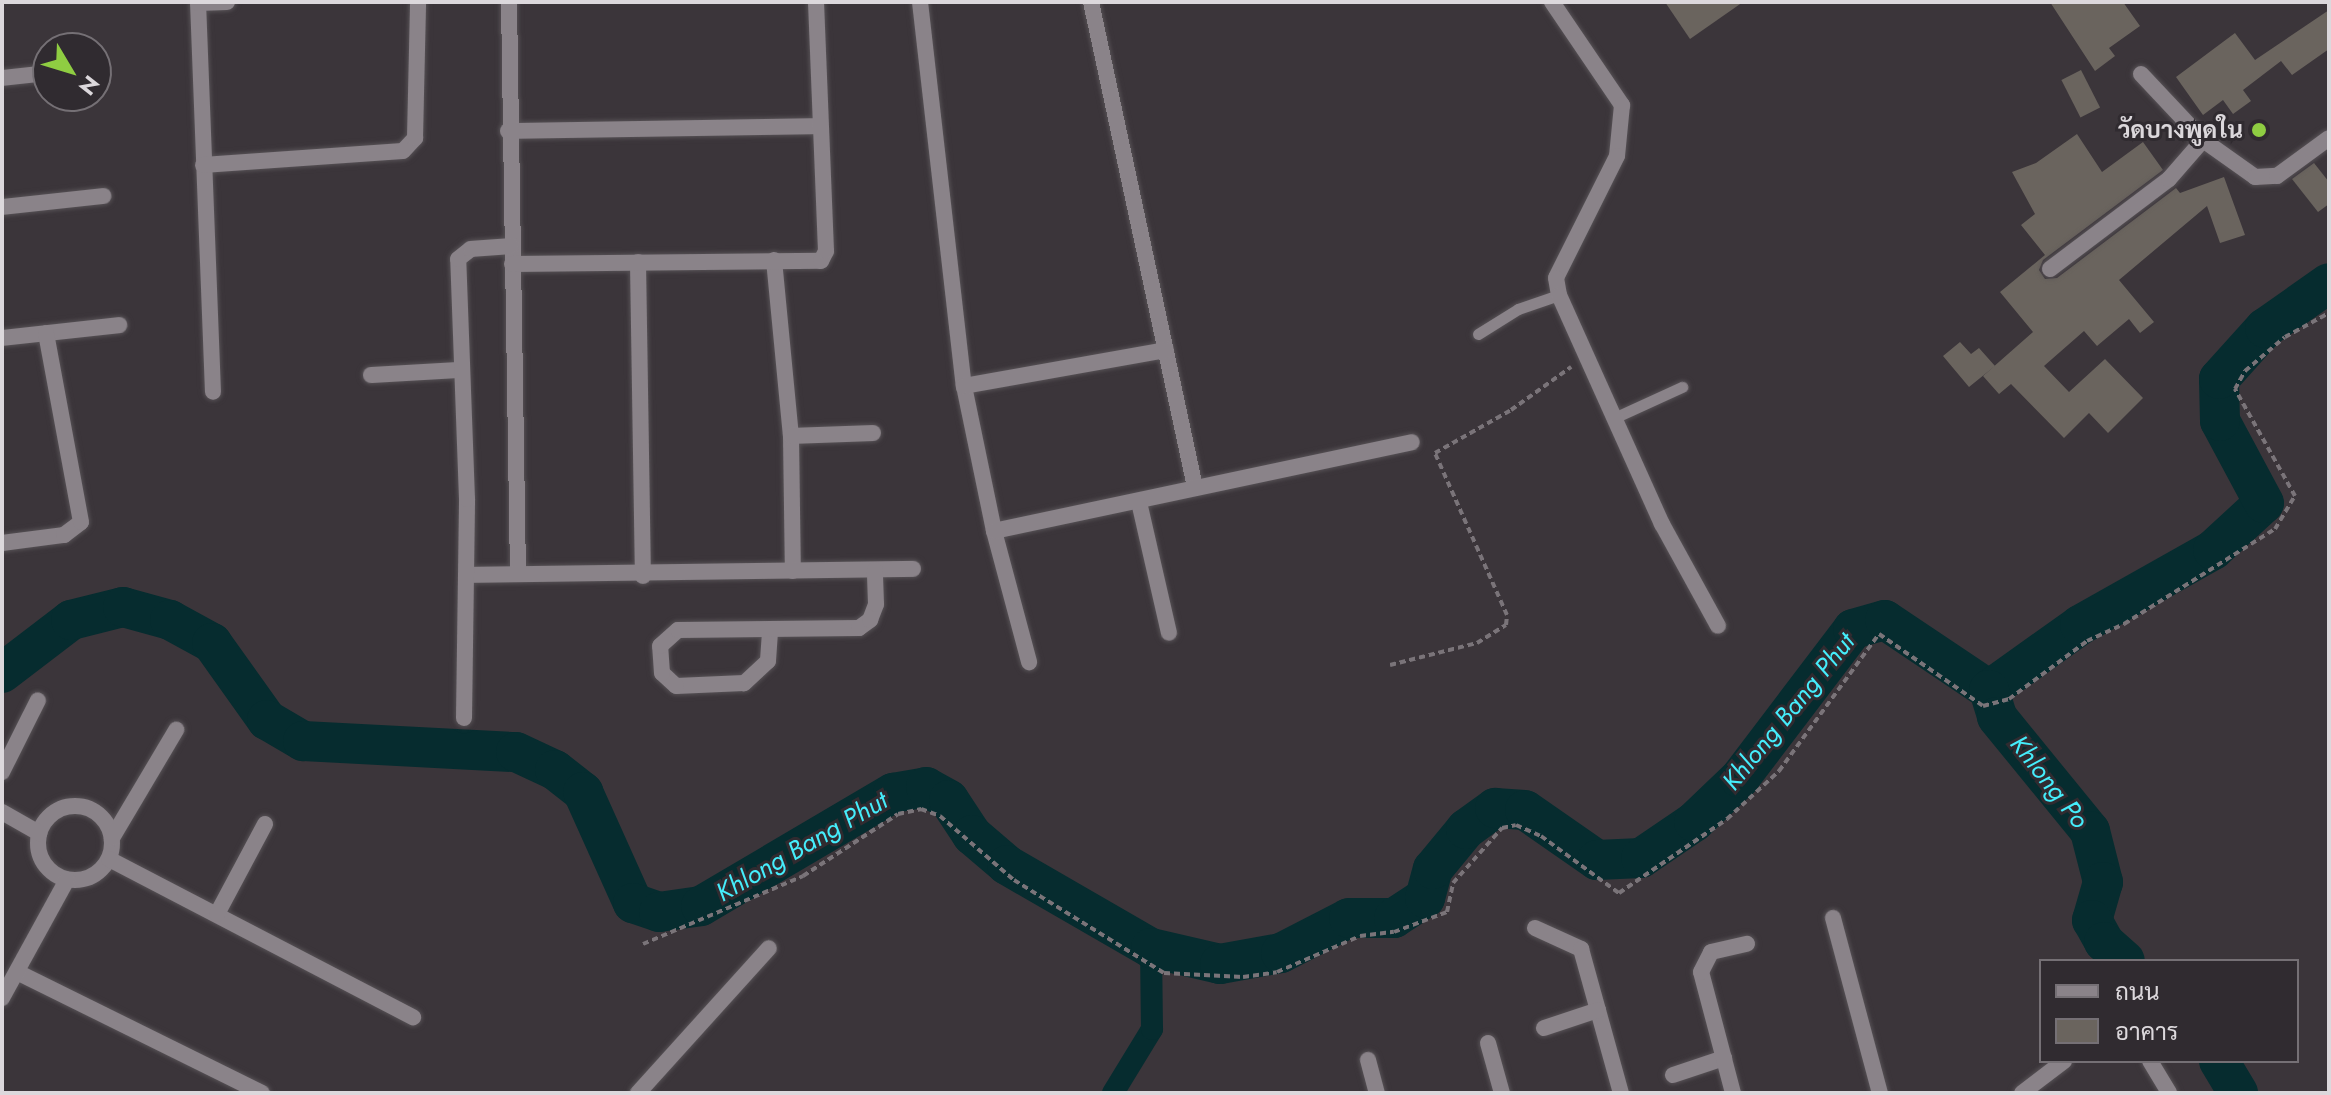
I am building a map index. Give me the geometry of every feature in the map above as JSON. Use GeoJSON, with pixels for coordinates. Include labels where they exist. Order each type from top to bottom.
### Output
{"type":"FeatureCollection","features":[{"type":"Feature","properties":{"kind":"street"},"geometry":{"type":"LineString","coordinates":[[213,392],[198,2],[227,2]]}},
{"type":"Feature","properties":{"kind":"street"},"geometry":{"type":"LineString","coordinates":[[203,165],[403,151],[415,138],[418,2]]}},
{"type":"Feature","properties":{"kind":"street"},"geometry":{"type":"LineString","coordinates":[[509,2],[508,131],[518,574]]}},
{"type":"Feature","properties":{"kind":"street"},"geometry":{"type":"LineString","coordinates":[[512,264],[774,260],[825,256],[816,2]]}},
{"type":"Feature","properties":{"kind":"street"},"geometry":{"type":"LineString","coordinates":[[920,2],[964,386],[994,531],[1029,662]]}},
{"type":"Feature","properties":{"kind":"street"},"geometry":{"type":"LineString","coordinates":[[1091,2],[1195,488]]}},
{"type":"Feature","properties":{"kind":"street"},"geometry":{"type":"LineString","coordinates":[[1560,5],[1622,105],[1617,156],[1556,278],[1559,295],[1662,524],[1718,626]]}},
{"type":"Feature","properties":{"kind":"street"},"geometry":{"type":"LineString","coordinates":[[2141,74],[2203,140],[2255,177],[2267,179],[2329,138]]}},
{"type":"Feature","properties":{"kind":"street"},"geometry":{"type":"LineString","coordinates":[[2,78],[32,75]]}},
{"type":"Feature","properties":{"kind":"street"},"geometry":{"type":"LineString","coordinates":[[508,131],[819,126]]}},
{"type":"Feature","properties":{"kind":"street"},"geometry":{"type":"LineString","coordinates":[[2050,269],[2169,179],[2203,140]]}},
{"type":"Feature","properties":{"kind":"street"},"geometry":{"type":"LineString","coordinates":[[2,207],[103,196]]}},
{"type":"Feature","properties":{"kind":"street"},"geometry":{"type":"LineString","coordinates":[[464,718],[468,575],[459,370],[458,259],[471,249],[511,246]]}},
{"type":"Feature","properties":{"kind":"street"},"geometry":{"type":"LineString","coordinates":[[774,260],[791,436],[793,571]]}},
{"type":"Feature","properties":{"kind":"street"},"geometry":{"type":"LineString","coordinates":[[638,262],[643,576]]}},
{"type":"Feature","properties":{"kind":"street"},"geometry":{"type":"LineString","coordinates":[[2,338],[119,325]]}},
{"type":"Feature","properties":{"kind":"street"},"geometry":{"type":"LineString","coordinates":[[2,543],[64,535],[81,522],[46,333]]}},
{"type":"Feature","properties":{"kind":"street"},"geometry":{"type":"LineString","coordinates":[[964,386],[1166,350]]}},
{"type":"Feature","properties":{"kind":"street"},"geometry":{"type":"LineString","coordinates":[[371,375],[459,370]]}},
{"type":"Feature","properties":{"kind":"street"},"geometry":{"type":"LineString","coordinates":[[791,436],[873,433]]}},
{"type":"Feature","properties":{"kind":"street"},"geometry":{"type":"LineString","coordinates":[[994,531],[1412,442]]}},
{"type":"Feature","properties":{"kind":"street"},"geometry":{"type":"LineString","coordinates":[[1139,502],[1169,633]]}},
{"type":"Feature","properties":{"kind":"street"},"geometry":{"type":"LineString","coordinates":[[468,575],[643,576],[913,569]]}},
{"type":"Feature","properties":{"kind":"street"},"geometry":{"type":"LineString","coordinates":[[770,632],[768,661],[744,683],[676,686],[662,673],[660,646],[670,632],[859,628],[870,620],[876,604],[875,570]]}},
{"type":"Feature","properties":{"kind":"street"},"geometry":{"type":"LineString","coordinates":[[2,772],[38,700]]}},
{"type":"Feature","properties":{"kind":"street"},"geometry":{"type":"LineString","coordinates":[[112,838],[101,816],[77,806],[53,812],[39,833],[40,859],[67,880],[91,877],[109,859],[112,838],[176,730]]}},
{"type":"Feature","properties":{"kind":"street"},"geometry":{"type":"LineString","coordinates":[[2,812],[39,833]]}},
{"type":"Feature","properties":{"kind":"street"},"geometry":{"type":"LineString","coordinates":[[217,914],[265,824]]}},
{"type":"Feature","properties":{"kind":"street"},"geometry":{"type":"LineString","coordinates":[[109,859],[413,1017]]}},
{"type":"Feature","properties":{"kind":"street"},"geometry":{"type":"LineString","coordinates":[[4,990],[67,880]]}},
{"type":"Feature","properties":{"kind":"street"},"geometry":{"type":"LineString","coordinates":[[1833,918],[1880,1093]]}},
{"type":"Feature","properties":{"kind":"street"},"geometry":{"type":"LineString","coordinates":[[1535,928],[1581,949],[1621,1093]]}},
{"type":"Feature","properties":{"kind":"street"},"geometry":{"type":"LineString","coordinates":[[1733,1093],[1701,972],[1711,952],[1747,944]]}},
{"type":"Feature","properties":{"kind":"street"},"geometry":{"type":"LineString","coordinates":[[638,1093],[769,948]]}},
{"type":"Feature","properties":{"kind":"street"},"geometry":{"type":"LineString","coordinates":[[17,972],[262,1093]]}},
{"type":"Feature","properties":{"kind":"street"},"geometry":{"type":"LineString","coordinates":[[1544,1028],[1598,1010]]}},
{"type":"Feature","properties":{"kind":"street"},"geometry":{"type":"LineString","coordinates":[[1488,1043],[1502,1093]]}},
{"type":"Feature","properties":{"kind":"street"},"geometry":{"type":"LineString","coordinates":[[1673,1075],[1724,1058]]}},
{"type":"Feature","properties":{"kind":"street"},"geometry":{"type":"LineString","coordinates":[[1368,1060],[1377,1093]]}},
{"type":"Feature","properties":{"kind":"street"},"geometry":{"type":"LineString","coordinates":[[2022,1093],[2061,1063]]}},
{"type":"Feature","properties":{"kind":"street"},"geometry":{"type":"LineString","coordinates":[[2151,1063],[2169,1093]]}},
{"type":"Feature","properties":{"kind":"lane"},"geometry":{"type":"LineString","coordinates":[[1478,334],[1518,309],[1559,295]]}},
{"type":"Feature","properties":{"kind":"lane"},"geometry":{"type":"LineString","coordinates":[[1614,418],[1682,387]]}},
{"type":"Feature","properties":{"kind":"path"},"geometry":{"type":"LineString","coordinates":[[643,944],[803,876],[898,814],[921,809],[940,816],[1014,880],[1164,973],[1243,977],[1277,972],[1360,936],[1394,932],[1447,912],[1453,883],[1502,828],[1516,825],[1541,836],[1619,893],[1727,819],[1779,771],[1879,634],[1983,706],[2009,699],[2087,641],[2150,608],[2275,529],[2295,496],[2235,389],[2245,371],[2285,337],[2329,313]]}},
{"type":"Feature","properties":{"kind":"path"},"geometry":{"type":"LineString","coordinates":[[1390,665],[1477,643],[1506,625],[1507,615],[1435,453],[1511,410],[1586,357]]}},
{"type":"Feature","properties":{"kind":"building"},"geometry":{"type":"Polygon","coordinates":[[[1665,2],[1743,2],[1690,39],[1665,2]]]}},
{"type":"Feature","properties":{"kind":"building"},"geometry":{"type":"Polygon","coordinates":[[[2050,2],[2123,2],[2140,26],[2109,48],[2115,56],[2095,71],[2050,2]]]}},
{"type":"Feature","properties":{"kind":"building"},"geometry":{"type":"Polygon","coordinates":[[[2329,10],[2329,49],[2292,75],[2281,61],[2243,90],[2251,101],[2233,114],[2223,100],[2203,115],[2176,77],[2235,33],[2255,60],[2329,10]]]}},
{"type":"Feature","properties":{"kind":"building"},"geometry":{"type":"Polygon","coordinates":[[[2081,70],[2100,107],[2080,117],[2061,80],[2081,70]]]}},
{"type":"Feature","properties":{"kind":"building"},"geometry":{"type":"Polygon","coordinates":[[[2077,134],[2102,172],[2143,142],[2163,170],[2043,260],[2039,270],[2045,279],[2057,278],[2176,188],[2180,193],[2224,177],[2245,235],[2220,243],[2207,206],[2119,280],[2154,322],[2140,333],[2129,319],[2097,346],[2084,331],[2044,366],[2069,392],[2105,359],[2143,398],[2108,433],[2089,413],[2064,438],[2011,384],[1999,394],[1983,376],[2033,332],[2000,292],[2045,255],[2021,225],[2035,214],[2012,172],[2036,163],[2077,134]]]}},
{"type":"Feature","properties":{"kind":"building"},"geometry":{"type":"Polygon","coordinates":[[[2314,163],[2329,182],[2329,204],[2318,212],[2292,179],[2314,163]]]}},
{"type":"Feature","properties":{"kind":"building"},"geometry":{"type":"Polygon","coordinates":[[[1960,342],[1971,354],[1979,348],[1995,366],[1969,387],[1943,356],[1960,342]]]}},
{"type":"Feature","properties":{"kind":"waterway","name":"Khlong Bang Phut"},"geometry":{"type":"LineString","coordinates":[[2,673],[71,620],[123,607],[170,620],[212,643],[267,720],[303,741],[516,752],[555,770],[583,792],[633,903],[659,912],[701,906],[893,793],[926,787],[949,800],[972,835],[1007,865],[1151,948],[1220,964],[1281,953],[1349,918],[1394,918],[1425,898],[1433,869],[1466,829],[1495,808],[1525,810],[1597,860],[1641,858],[1694,822],[1740,778],[1853,629],[1885,620],[1989,690],[2080,625],[2213,550],[2264,503],[2220,421],[2219,379],[2265,328],[2329,283]]}},
{"type":"Feature","properties":{"kind":"waterway","name":"Khlong Po"},"geometry":{"type":"LineString","coordinates":[[1989,690],[1997,717],[2090,831],[2103,882],[2092,920],[2104,942],[2123,959]]}},
{"type":"Feature","properties":{"kind":"waterway"},"geometry":{"type":"LineString","coordinates":[[1113,1093],[1152,1029],[1151,948]]}},
{"type":"Feature","properties":{"kind":"waterway","name":"Khlong Po"},"geometry":{"type":"LineString","coordinates":[[2220,1063],[2238,1093]]}},
{"type":"Feature","properties":{"kind":"place","name":"วัดบางพูดใน"},"geometry":{"type":"Point","coordinates":[2259,130]}}]}
